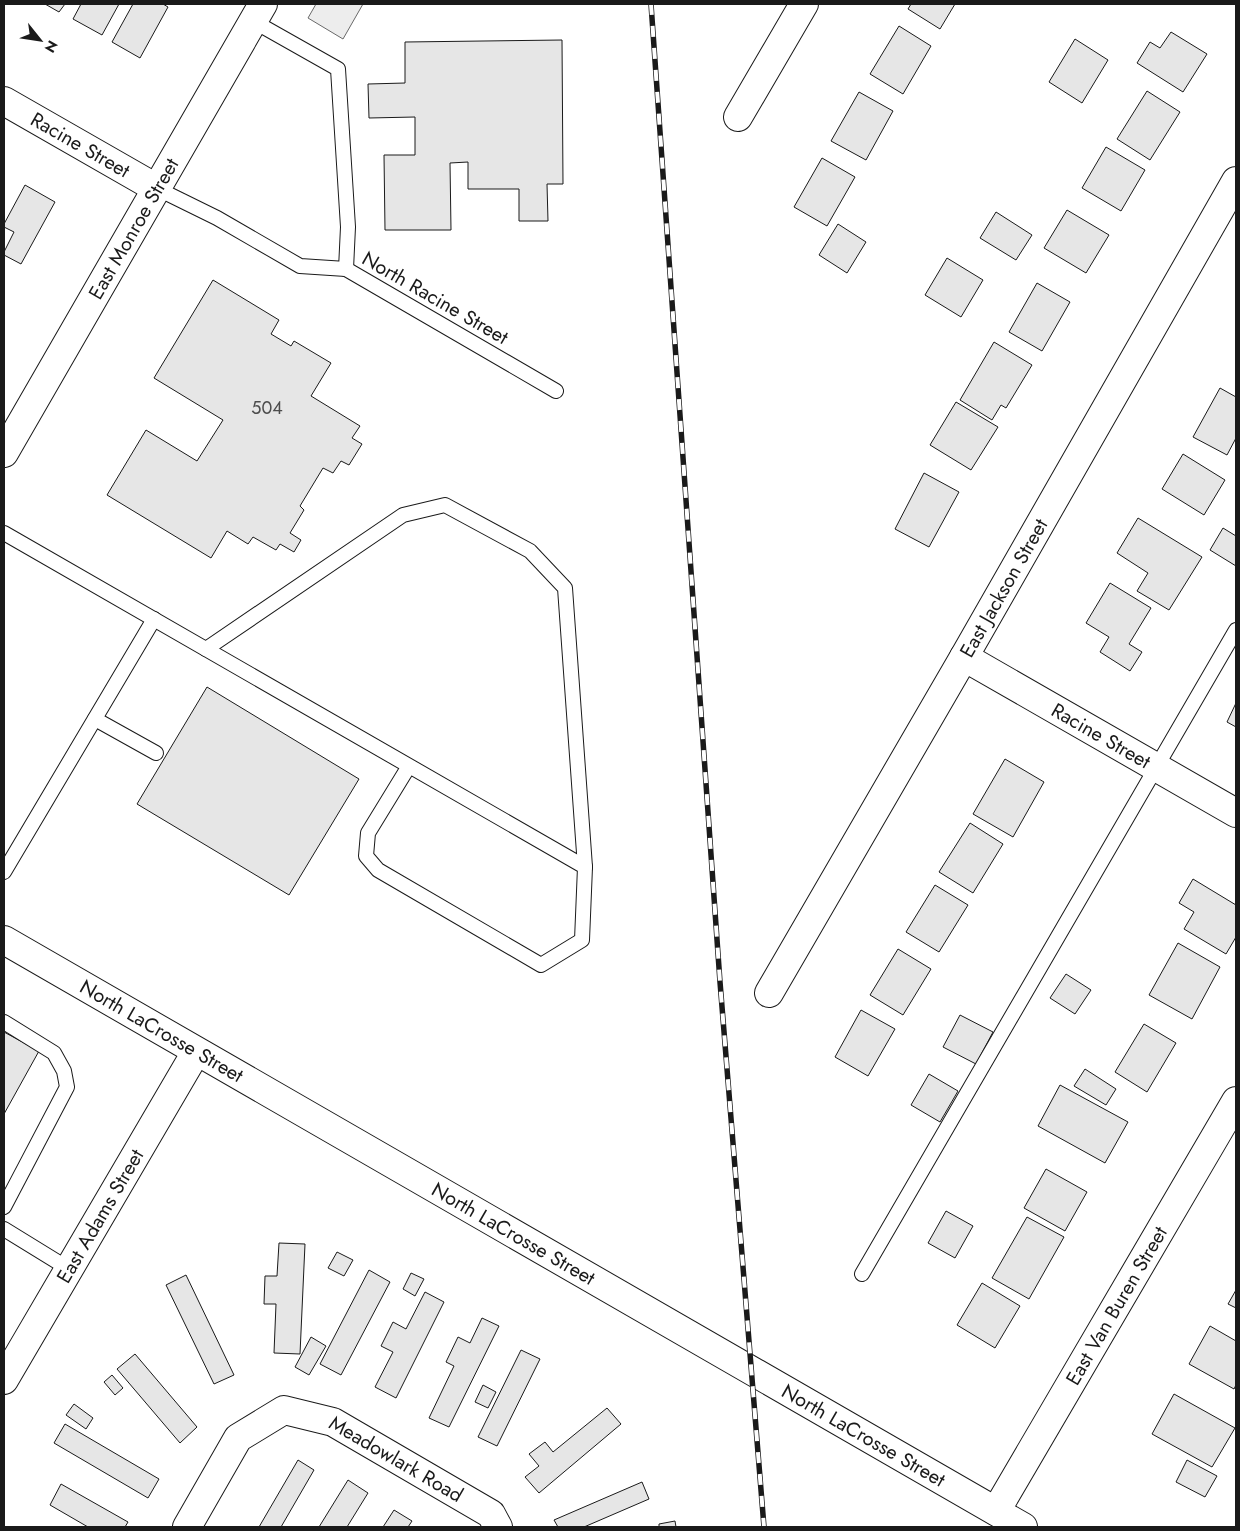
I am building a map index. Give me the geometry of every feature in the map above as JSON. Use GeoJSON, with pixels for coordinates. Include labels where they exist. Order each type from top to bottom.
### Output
{"type":"FeatureCollection","features":[{"type":"Feature","properties":{"kind":"street"},"geometry":{"type":"LineString","coordinates":[[738,117],[804,4]]}},
{"type":"Feature","properties":{"kind":"street","name":"East Monroe Street"},"geometry":{"type":"LineString","coordinates":[[4,453],[258,13]]}},
{"type":"Feature","properties":{"kind":"street","name":"Racine Street"},"geometry":{"type":"LineString","coordinates":[[4,101],[156,188]]}},
{"type":"Feature","properties":{"kind":"street","name":"East Jackson Street"},"geometry":{"type":"LineString","coordinates":[[769,993],[964,657],[1236,181]]}},
{"type":"Feature","properties":{"kind":"street","name":"Racine Street"},"geometry":{"type":"LineString","coordinates":[[964,657],[1236,813]]}},
{"type":"Feature","properties":{"kind":"street","name":"North LaCrosse Street"},"geometry":{"type":"LineString","coordinates":[[4,940],[1023,1527]]}},
{"type":"Feature","properties":{"kind":"street","name":"East Adams Street"},"geometry":{"type":"LineString","coordinates":[[6,1372],[69,1269],[196,1052]]}},
{"type":"Feature","properties":{"kind":"street","name":"East Van Buren Street"},"geometry":{"type":"LineString","coordinates":[[996,1511],[1236,1101]]}},
{"type":"Feature","properties":{"kind":"street","name":"Meadowlark Road"},"geometry":{"type":"LineString","coordinates":[[187,1527],[238,1438],[284,1410],[334,1422],[490,1514],[498,1527]]}},
{"type":"Feature","properties":{"kind":"lane"},"geometry":{"type":"LineString","coordinates":[[258,13],[338,69],[348,226],[346,269]]}},
{"type":"Feature","properties":{"kind":"lane","name":"North Racine Street"},"geometry":{"type":"LineString","coordinates":[[156,188],[217,218],[300,266],[346,269],[556,391]]}},
{"type":"Feature","properties":{"kind":"lane"},"geometry":{"type":"LineString","coordinates":[[206,649],[404,515],[445,506],[530,550],[566,588],[585,867],[582,940],[541,965],[378,870],[366,856],[368,833],[409,766]]}},
{"type":"Feature","properties":{"kind":"lane"},"geometry":{"type":"LineString","coordinates":[[4,533],[585,867]]}},
{"type":"Feature","properties":{"kind":"lane"},"geometry":{"type":"LineString","coordinates":[[4,872],[154,619]]}},
{"type":"Feature","properties":{"kind":"lane"},"geometry":{"type":"LineString","coordinates":[[862,1274],[1236,630]]}},
{"type":"Feature","properties":{"kind":"lane"},"geometry":{"type":"LineString","coordinates":[[95,718],[156,753]]}},
{"type":"Feature","properties":{"kind":"lane"},"geometry":{"type":"LineString","coordinates":[[4,1022],[54,1053],[64,1071],[68,1087],[4,1207]]}},
{"type":"Feature","properties":{"kind":"lane"},"geometry":{"type":"LineString","coordinates":[[5,1232],[69,1269]]}},
{"type":"Feature","properties":{"kind":"shaded area"},"geometry":{"type":"Polygon","coordinates":[[[316,4],[363,4],[343,39],[308,18],[316,4]]]}},
{"type":"Feature","properties":{"kind":"building"},"geometry":{"type":"Polygon","coordinates":[[[45,4],[65,4],[59,12],[45,4]]]}},
{"type":"Feature","properties":{"kind":"building"},"geometry":{"type":"Polygon","coordinates":[[[81,4],[119,4],[102,35],[73,19],[81,4]]]}},
{"type":"Feature","properties":{"kind":"building"},"geometry":{"type":"Polygon","coordinates":[[[133,4],[163,4],[168,7],[140,58],[112,42],[133,4]]]}},
{"type":"Feature","properties":{"kind":"building"},"geometry":{"type":"Polygon","coordinates":[[[911,4],[955,4],[940,29],[908,9],[911,4]]]}},
{"type":"Feature","properties":{"kind":"building"},"geometry":{"type":"Polygon","coordinates":[[[899,26],[931,46],[903,94],[870,74],[899,26]]]}},
{"type":"Feature","properties":{"kind":"building"},"geometry":{"type":"Polygon","coordinates":[[[1171,32],[1207,54],[1183,92],[1137,63],[1150,42],[1160,48],[1171,32]]]}},
{"type":"Feature","properties":{"kind":"building"},"geometry":{"type":"Polygon","coordinates":[[[1075,39],[1108,60],[1082,103],[1049,82],[1075,39]]]}},
{"type":"Feature","properties":{"kind":"building"},"geometry":{"type":"Polygon","coordinates":[[[562,40],[563,184],[547,184],[548,221],[519,221],[519,189],[468,189],[468,162],[450,163],[451,230],[385,230],[384,155],[415,155],[415,117],[369,118],[368,84],[405,83],[405,42],[562,40]]]}},
{"type":"Feature","properties":{"kind":"building"},"geometry":{"type":"Polygon","coordinates":[[[1147,91],[1180,112],[1150,160],[1117,139],[1147,91]]]}},
{"type":"Feature","properties":{"kind":"building"},"geometry":{"type":"Polygon","coordinates":[[[859,92],[893,111],[866,160],[831,141],[859,92]]]}},
{"type":"Feature","properties":{"kind":"building"},"geometry":{"type":"Polygon","coordinates":[[[1106,147],[1145,170],[1121,211],[1082,188],[1106,147]]]}},
{"type":"Feature","properties":{"kind":"building"},"geometry":{"type":"Polygon","coordinates":[[[822,158],[855,177],[827,226],[794,207],[822,158]]]}},
{"type":"Feature","properties":{"kind":"building"},"geometry":{"type":"Polygon","coordinates":[[[25,185],[55,202],[21,264],[4,255],[14,232],[4,227],[4,224],[25,185]]]}},
{"type":"Feature","properties":{"kind":"building"},"geometry":{"type":"Polygon","coordinates":[[[1067,210],[1109,235],[1086,273],[1044,248],[1067,210]]]}},
{"type":"Feature","properties":{"kind":"building"},"geometry":{"type":"Polygon","coordinates":[[[996,212],[1032,235],[1016,260],[980,238],[996,212]]]}},
{"type":"Feature","properties":{"kind":"building"},"geometry":{"type":"Polygon","coordinates":[[[838,224],[866,242],[847,273],[819,255],[838,224]]]}},
{"type":"Feature","properties":{"kind":"building"},"geometry":{"type":"Polygon","coordinates":[[[947,258],[983,280],[961,317],[925,295],[947,258]]]}},
{"type":"Feature","properties":{"kind":"building"},"geometry":{"type":"Polygon","coordinates":[[[213,280],[279,320],[271,334],[291,346],[294,341],[331,363],[311,396],[360,426],[352,438],[362,444],[349,465],[341,461],[333,473],[323,468],[300,506],[304,510],[290,533],[301,540],[294,552],[280,544],[276,550],[253,537],[248,544],[227,531],[211,558],[107,495],[146,430],[197,461],[223,420],[154,378],[213,280]]]}},
{"type":"Feature","properties":{"kind":"building"},"geometry":{"type":"Polygon","coordinates":[[[1037,283],[1070,302],[1042,351],[1009,332],[1037,283]]]}},
{"type":"Feature","properties":{"kind":"building"},"geometry":{"type":"Polygon","coordinates":[[[994,342],[1032,365],[1006,408],[1001,405],[992,420],[960,400],[994,342]]]}},
{"type":"Feature","properties":{"kind":"building"},"geometry":{"type":"Polygon","coordinates":[[[1220,388],[1236,397],[1236,438],[1227,455],[1193,437],[1220,388]]]}},
{"type":"Feature","properties":{"kind":"building"},"geometry":{"type":"Polygon","coordinates":[[[956,402],[998,427],[971,470],[930,445],[956,402]]]}},
{"type":"Feature","properties":{"kind":"building"},"geometry":{"type":"Polygon","coordinates":[[[1183,454],[1225,480],[1204,515],[1162,489],[1183,454]]]}},
{"type":"Feature","properties":{"kind":"building"},"geometry":{"type":"Polygon","coordinates":[[[924,473],[959,492],[929,547],[895,529],[924,473]]]}},
{"type":"Feature","properties":{"kind":"building"},"geometry":{"type":"Polygon","coordinates":[[[1138,518],[1202,557],[1169,610],[1137,591],[1148,573],[1117,553],[1138,518]]]}},
{"type":"Feature","properties":{"kind":"building"},"geometry":{"type":"Polygon","coordinates":[[[1223,528],[1236,536],[1236,566],[1210,550],[1223,528]]]}},
{"type":"Feature","properties":{"kind":"building"},"geometry":{"type":"Polygon","coordinates":[[[1110,583],[1151,608],[1129,644],[1142,652],[1130,671],[1100,652],[1109,637],[1086,623],[1110,583]]]}},
{"type":"Feature","properties":{"kind":"building"},"geometry":{"type":"Polygon","coordinates":[[[207,687],[359,779],[289,895],[137,804],[207,687]]]}},
{"type":"Feature","properties":{"kind":"building"},"geometry":{"type":"Polygon","coordinates":[[[1236,703],[1236,727],[1227,722],[1236,703]]]}},
{"type":"Feature","properties":{"kind":"building"},"geometry":{"type":"Polygon","coordinates":[[[1005,759],[1044,782],[1013,837],[973,814],[1005,759]]]}},
{"type":"Feature","properties":{"kind":"building"},"geometry":{"type":"Polygon","coordinates":[[[970,823],[1003,844],[973,893],[939,872],[970,823]]]}},
{"type":"Feature","properties":{"kind":"building"},"geometry":{"type":"Polygon","coordinates":[[[1193,879],[1236,905],[1236,937],[1226,954],[1184,929],[1194,912],[1179,903],[1193,879]]]}},
{"type":"Feature","properties":{"kind":"building"},"geometry":{"type":"Polygon","coordinates":[[[935,885],[968,905],[939,952],[906,932],[935,885]]]}},
{"type":"Feature","properties":{"kind":"building"},"geometry":{"type":"Polygon","coordinates":[[[1178,943],[1220,967],[1192,1019],[1149,995],[1178,943]]]}},
{"type":"Feature","properties":{"kind":"building"},"geometry":{"type":"Polygon","coordinates":[[[898,949],[931,969],[903,1015],[870,995],[898,949]]]}},
{"type":"Feature","properties":{"kind":"building"},"geometry":{"type":"Polygon","coordinates":[[[1066,974],[1091,990],[1075,1014],[1050,998],[1066,974]]]}},
{"type":"Feature","properties":{"kind":"building"},"geometry":{"type":"Polygon","coordinates":[[[861,1010],[895,1029],[868,1076],[835,1057],[861,1010]]]}},
{"type":"Feature","properties":{"kind":"building"},"geometry":{"type":"Polygon","coordinates":[[[960,1015],[993,1032],[976,1064],[943,1047],[960,1015]]]}},
{"type":"Feature","properties":{"kind":"building"},"geometry":{"type":"Polygon","coordinates":[[[1144,1024],[1176,1043],[1147,1092],[1115,1072],[1144,1024]]]}},
{"type":"Feature","properties":{"kind":"building"},"geometry":{"type":"Polygon","coordinates":[[[4,1032],[39,1051],[4,1114],[4,1032]]]}},
{"type":"Feature","properties":{"kind":"building"},"geometry":{"type":"Polygon","coordinates":[[[1085,1069],[1116,1089],[1106,1105],[1074,1086],[1085,1069]]]}},
{"type":"Feature","properties":{"kind":"building"},"geometry":{"type":"Polygon","coordinates":[[[929,1074],[958,1091],[940,1122],[911,1105],[929,1074]]]}},
{"type":"Feature","properties":{"kind":"building"},"geometry":{"type":"Polygon","coordinates":[[[1060,1085],[1128,1122],[1105,1163],[1038,1126],[1060,1085]]]}},
{"type":"Feature","properties":{"kind":"building"},"geometry":{"type":"Polygon","coordinates":[[[1046,1169],[1087,1192],[1065,1231],[1024,1208],[1046,1169]]]}},
{"type":"Feature","properties":{"kind":"building"},"geometry":{"type":"Polygon","coordinates":[[[946,1211],[973,1226],[955,1258],[928,1243],[946,1211]]]}},
{"type":"Feature","properties":{"kind":"building"},"geometry":{"type":"Polygon","coordinates":[[[1027,1217],[1064,1237],[1029,1299],[992,1278],[1027,1217]]]}},
{"type":"Feature","properties":{"kind":"building"},"geometry":{"type":"Polygon","coordinates":[[[279,1243],[305,1244],[300,1354],[274,1353],[276,1304],[264,1304],[265,1276],[277,1276],[279,1243]]]}},
{"type":"Feature","properties":{"kind":"building"},"geometry":{"type":"Polygon","coordinates":[[[337,1252],[353,1260],[344,1276],[328,1268],[337,1252]]]}},
{"type":"Feature","properties":{"kind":"building"},"geometry":{"type":"Polygon","coordinates":[[[369,1270],[390,1282],[341,1375],[320,1364],[369,1270]]]}},
{"type":"Feature","properties":{"kind":"building"},"geometry":{"type":"Polygon","coordinates":[[[411,1273],[424,1279],[415,1296],[403,1289],[411,1273]]]}},
{"type":"Feature","properties":{"kind":"building"},"geometry":{"type":"Polygon","coordinates":[[[186,1275],[234,1375],[214,1384],[166,1285],[186,1275]]]}},
{"type":"Feature","properties":{"kind":"building"},"geometry":{"type":"Polygon","coordinates":[[[982,1283],[1020,1306],[995,1348],[957,1325],[982,1283]]]}},
{"type":"Feature","properties":{"kind":"building"},"geometry":{"type":"Polygon","coordinates":[[[1236,1290],[1236,1308],[1228,1304],[1236,1290]]]}},
{"type":"Feature","properties":{"kind":"building"},"geometry":{"type":"Polygon","coordinates":[[[425,1292],[444,1302],[396,1398],[375,1387],[393,1352],[381,1346],[393,1322],[406,1329],[425,1292]]]}},
{"type":"Feature","properties":{"kind":"building"},"geometry":{"type":"Polygon","coordinates":[[[482,1318],[499,1326],[449,1427],[429,1418],[454,1366],[446,1362],[458,1337],[470,1343],[482,1318]]]}},
{"type":"Feature","properties":{"kind":"building"},"geometry":{"type":"Polygon","coordinates":[[[1210,1326],[1236,1341],[1236,1385],[1234,1389],[1189,1364],[1210,1326]]]}},
{"type":"Feature","properties":{"kind":"building"},"geometry":{"type":"Polygon","coordinates":[[[311,1337],[326,1346],[309,1375],[295,1367],[311,1337]]]}},
{"type":"Feature","properties":{"kind":"building"},"geometry":{"type":"Polygon","coordinates":[[[521,1350],[540,1359],[497,1446],[478,1437],[521,1350]]]}},
{"type":"Feature","properties":{"kind":"building"},"geometry":{"type":"Polygon","coordinates":[[[135,1354],[197,1427],[180,1443],[117,1369],[135,1354]]]}},
{"type":"Feature","properties":{"kind":"building"},"geometry":{"type":"Polygon","coordinates":[[[112,1375],[123,1388],[115,1395],[104,1382],[112,1375]]]}},
{"type":"Feature","properties":{"kind":"building"},"geometry":{"type":"Polygon","coordinates":[[[483,1385],[496,1392],[488,1408],[475,1402],[483,1385]]]}},
{"type":"Feature","properties":{"kind":"building"},"geometry":{"type":"Polygon","coordinates":[[[1174,1394],[1235,1428],[1212,1467],[1152,1434],[1174,1394]]]}},
{"type":"Feature","properties":{"kind":"building"},"geometry":{"type":"Polygon","coordinates":[[[74,1404],[93,1418],[86,1429],[66,1415],[74,1404]]]}},
{"type":"Feature","properties":{"kind":"building"},"geometry":{"type":"Polygon","coordinates":[[[607,1408],[621,1424],[539,1493],[525,1477],[539,1466],[529,1454],[545,1442],[553,1452],[607,1408]]]}},
{"type":"Feature","properties":{"kind":"building"},"geometry":{"type":"Polygon","coordinates":[[[65,1424],[159,1479],[148,1498],[54,1443],[65,1424]]]}},
{"type":"Feature","properties":{"kind":"building"},"geometry":{"type":"Polygon","coordinates":[[[298,1460],[314,1470],[281,1527],[259,1527],[298,1460]]]}},
{"type":"Feature","properties":{"kind":"building"},"geometry":{"type":"Polygon","coordinates":[[[1187,1460],[1217,1476],[1205,1497],[1176,1482],[1187,1460]]]}},
{"type":"Feature","properties":{"kind":"building"},"geometry":{"type":"Polygon","coordinates":[[[348,1480],[368,1493],[347,1527],[319,1527],[348,1480]]]}},
{"type":"Feature","properties":{"kind":"building"},"geometry":{"type":"Polygon","coordinates":[[[642,1482],[649,1499],[584,1527],[558,1527],[554,1520],[642,1482]]]}},
{"type":"Feature","properties":{"kind":"building"},"geometry":{"type":"Polygon","coordinates":[[[61,1484],[128,1522],[125,1527],[88,1527],[50,1505],[61,1484]]]}},
{"type":"Feature","properties":{"kind":"building"},"geometry":{"type":"Polygon","coordinates":[[[394,1510],[412,1521],[408,1527],[383,1527],[394,1510]]]}},
{"type":"Feature","properties":{"kind":"building"},"geometry":{"type":"Polygon","coordinates":[[[675,1521],[676,1527],[659,1527],[659,1524],[675,1521]]]}},
{"type":"Feature","properties":{"kind":"railway"},"geometry":{"type":"LineString","coordinates":[[651,4],[720,982],[764,1527]]}}]}
